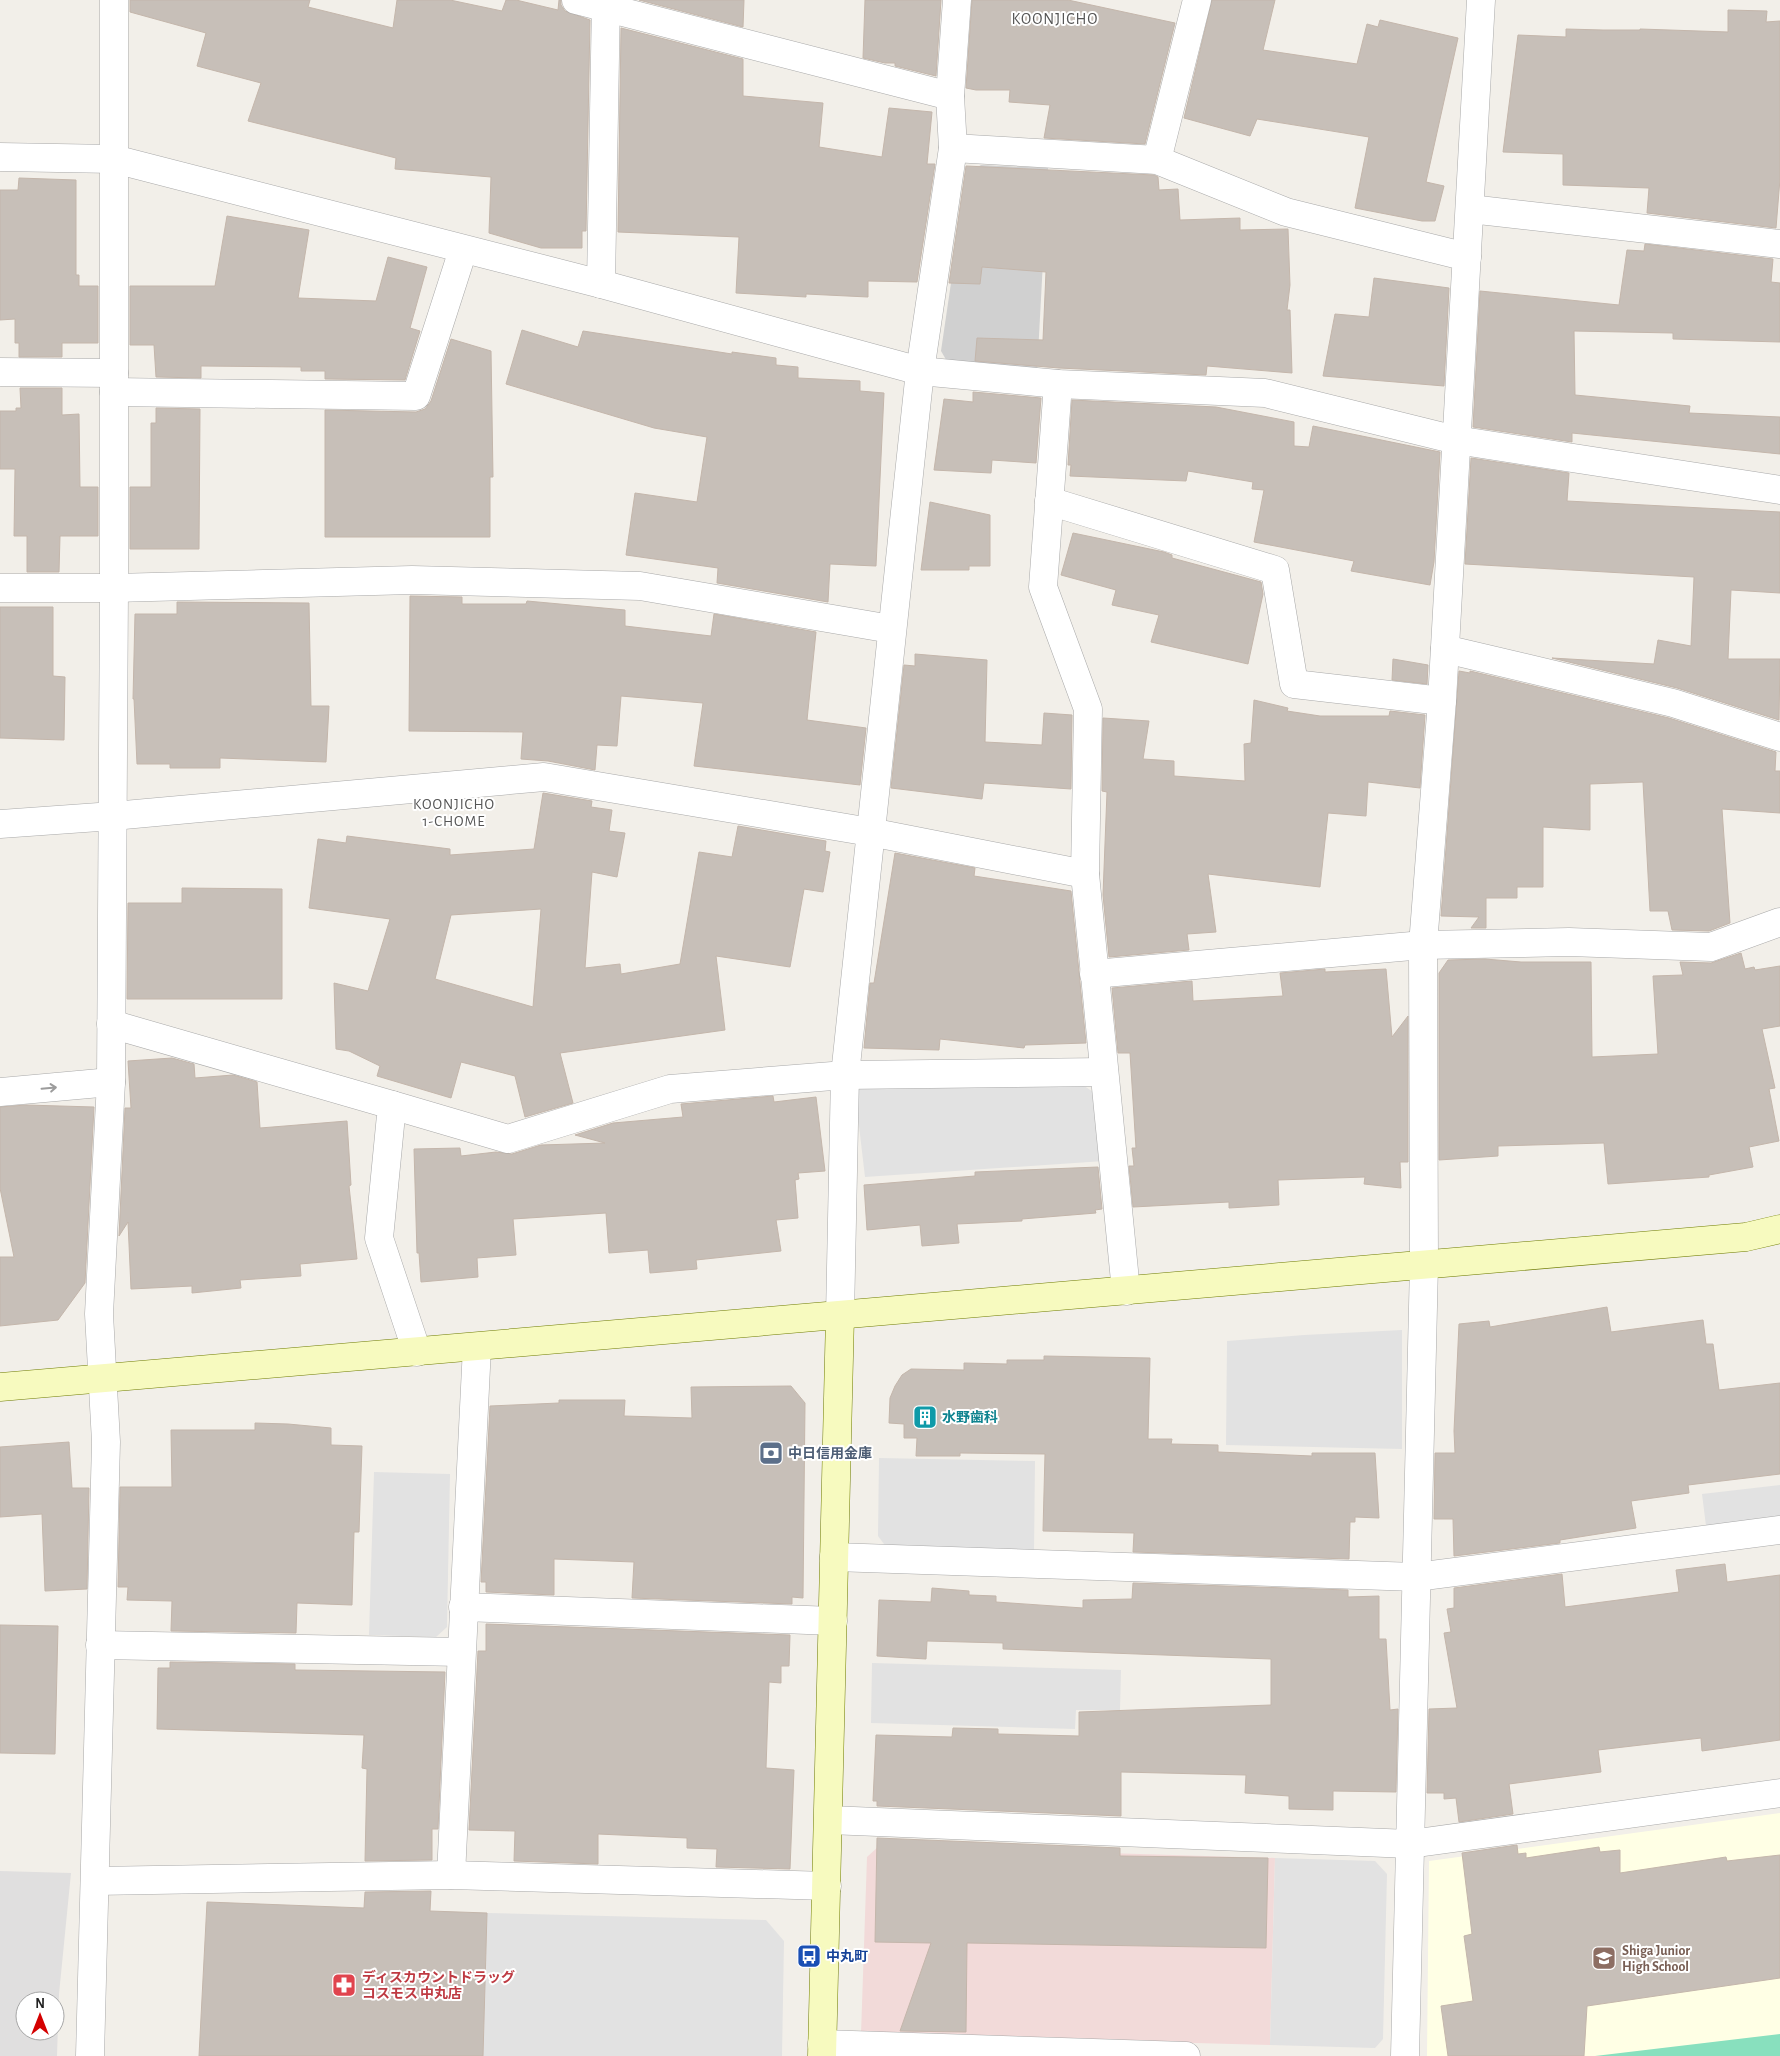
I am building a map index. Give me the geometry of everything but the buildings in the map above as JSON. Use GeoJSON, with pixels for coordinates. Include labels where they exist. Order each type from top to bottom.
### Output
{"type":"FeatureCollection","features":[{"type":"Feature","properties":{"kind":"street"},"geometry":{"type":"LineString","coordinates":[[90,2056],[106,1442],[99,1314],[111,1082],[114,588],[114,0]]}},
{"type":"Feature","properties":{"kind":"street"},"geometry":{"type":"LineString","coordinates":[[576,0],[605,3],[950,96]]}},
{"type":"Feature","properties":{"kind":"street"},"geometry":{"type":"LineString","coordinates":[[957,0],[950,96],[953,148],[920,371],[891,629],[845,1075],[829,1820],[822,2050],[1186,2056]]}},
{"type":"Feature","properties":{"kind":"street"},"geometry":{"type":"LineString","coordinates":[[1157,160],[1197,0]]}},
{"type":"Feature","properties":{"kind":"street"},"geometry":{"type":"LineString","coordinates":[[1405,2056],[1424,1265],[1423,945],[1442,700],[1481,0]]}},
{"type":"Feature","properties":{"kind":"street"},"geometry":{"type":"LineString","coordinates":[[601,284],[605,3]]}},
{"type":"Feature","properties":{"kind":"street"},"geometry":{"type":"LineString","coordinates":[[953,148],[1157,160],[1286,212],[1467,257]]}},
{"type":"Feature","properties":{"kind":"street"},"geometry":{"type":"LineString","coordinates":[[0,157],[114,159],[601,284],[920,371],[1058,384],[1265,393],[1456,440],[1780,490]]}},
{"type":"Feature","properties":{"kind":"street"},"geometry":{"type":"LineString","coordinates":[[1470,209],[1780,244]]}},
{"type":"Feature","properties":{"kind":"street"},"geometry":{"type":"LineString","coordinates":[[0,372],[114,382],[416,396],[463,250]]}},
{"type":"Feature","properties":{"kind":"street"},"geometry":{"type":"LineString","coordinates":[[1058,384],[1043,587],[1088,709],[1085,874],[1126,1291]]}},
{"type":"Feature","properties":{"kind":"street"},"geometry":{"type":"LineString","coordinates":[[1049,501],[1275,570],[1294,684],[1442,700]]}},
{"type":"Feature","properties":{"kind":"street"},"geometry":{"type":"LineString","coordinates":[[0,588],[114,588],[412,580],[640,586],[891,629]]}},
{"type":"Feature","properties":{"kind":"street"},"geometry":{"type":"LineString","coordinates":[[1445,649],[1674,703],[1780,737]]}},
{"type":"Feature","properties":{"kind":"street"},"geometry":{"type":"LineString","coordinates":[[0,824],[113,816],[544,777],[870,832],[1085,874]]}},
{"type":"Feature","properties":{"kind":"street"},"geometry":{"type":"LineString","coordinates":[[1094,974],[1423,945],[1569,942],[1711,947],[1780,922]]}},
{"type":"Feature","properties":{"kind":"street"},"geometry":{"type":"LineString","coordinates":[[111,1024],[508,1139],[670,1089],[845,1075],[1104,1072]]}},
{"type":"Feature","properties":{"kind":"street"},"geometry":{"type":"LineString","coordinates":[[0,1092],[111,1082]]}},
{"type":"Feature","properties":{"kind":"street"},"geometry":{"type":"LineString","coordinates":[[392,1105],[379,1238],[417,1352]]}},
{"type":"Feature","properties":{"kind":"street"},"geometry":{"type":"LineString","coordinates":[[0,1387],[1746,1237],[1780,1229]]}},
{"type":"Feature","properties":{"kind":"street"},"geometry":{"type":"LineString","coordinates":[[451,1875],[477,1347]]}},
{"type":"Feature","properties":{"kind":"street"},"geometry":{"type":"LineString","coordinates":[[834,1557],[1416,1577],[1780,1530]]}},
{"type":"Feature","properties":{"kind":"street"},"geometry":{"type":"LineString","coordinates":[[463,1607],[833,1621]]}},
{"type":"Feature","properties":{"kind":"street"},"geometry":{"type":"LineString","coordinates":[[100,1645],[461,1652]]}},
{"type":"Feature","properties":{"kind":"street"},"geometry":{"type":"LineString","coordinates":[[829,1820],[1410,1844],[1780,1792]]}},
{"type":"Feature","properties":{"kind":"street"},"geometry":{"type":"LineString","coordinates":[[95,1881],[451,1875],[827,1886]]}},
{"type":"Feature","properties":{"kind":"shaded area"},"geometry":{"type":"Polygon","coordinates":[[[981,165],[1048,168],[1037,373],[948,363],[941,351],[967,174],[981,165]]]}},
{"type":"Feature","properties":{"kind":"shaded area"},"geometry":{"type":"Polygon","coordinates":[[[1077,1081],[1096,1094],[1104,1161],[865,1177],[855,1092],[868,1084],[1077,1081]]]}},
{"type":"Feature","properties":{"kind":"shaded area"},"geometry":{"type":"Polygon","coordinates":[[[1402,1330],[1402,1449],[1226,1445],[1227,1341],[1402,1330]]]}},
{"type":"Feature","properties":{"kind":"shaded area"},"geometry":{"type":"Polygon","coordinates":[[[879,1458],[1035,1461],[1034,1554],[890,1552],[878,1536],[879,1458]]]}},
{"type":"Feature","properties":{"kind":"shaded area"},"geometry":{"type":"Polygon","coordinates":[[[374,1472],[450,1474],[447,1627],[436,1637],[369,1635],[374,1472]]]}},
{"type":"Feature","properties":{"kind":"shaded area"},"geometry":{"type":"Polygon","coordinates":[[[1780,1485],[1780,1518],[1706,1526],[1702,1494],[1780,1485]]]}},
{"type":"Feature","properties":{"kind":"shaded area"},"geometry":{"type":"Polygon","coordinates":[[[872,1663],[1121,1670],[1120,1710],[1076,1710],[1075,1729],[871,1723],[872,1663]]]}},
{"type":"Feature","properties":{"kind":"shaded area","name":"Shiga Junior High School"},"geometry":{"type":"Polygon","coordinates":[[[1780,1813],[1780,2056],[1427,2056],[1429,1861],[1780,1813]]]}},
{"type":"Feature","properties":{"kind":"shaded area"},"geometry":{"type":"Polygon","coordinates":[[[879,1846],[1275,1858],[1270,2045],[861,2034],[867,1857],[879,1846]]]}},
{"type":"Feature","properties":{"kind":"shaded area"},"geometry":{"type":"Polygon","coordinates":[[[1275,1858],[1375,1861],[1387,1874],[1383,2039],[1375,2048],[1270,2045],[1275,1858]]]}},
{"type":"Feature","properties":{"kind":"shaded area"},"geometry":{"type":"Polygon","coordinates":[[[0,1871],[71,1873],[59,1991],[15,1991],[15,2041],[57,2041],[57,2056],[0,2056],[0,1871]]]}},
{"type":"Feature","properties":{"kind":"shaded area"},"geometry":{"type":"Polygon","coordinates":[[[487,1913],[766,1920],[784,1941],[782,2056],[483,2056],[487,1913]]]}},
{"type":"Feature","properties":{"kind":"green space"},"geometry":{"type":"Polygon","coordinates":[[[1780,2034],[1780,2056],[1595,2056],[1780,2034]]]}},
{"type":"Feature","properties":{"kind":"place","name":"水野歯科"},"geometry":{"type":"Point","coordinates":[925,1417]}},
{"type":"Feature","properties":{"kind":"place","name":"中日信用金庫"},"geometry":{"type":"Point","coordinates":[771,1453]}},
{"type":"Feature","properties":{"kind":"place","name":"中丸町"},"geometry":{"type":"Point","coordinates":[809,1956]}},
{"type":"Feature","properties":{"kind":"place","name":"Shiga Junior High School"},"geometry":{"type":"Point","coordinates":[1604,1958]}},
{"type":"Feature","properties":{"kind":"place","name":"ディスカウントドラッグ コスモス 中丸店"},"geometry":{"type":"Point","coordinates":[344,1985]}},
{"type":"Feature","properties":{"kind":"district","name":"KOONJICHO"},"geometry":{"type":"Point","coordinates":[1055,18]}},
{"type":"Feature","properties":{"kind":"district","name":"KOONJICHO 1-CHOME"},"geometry":{"type":"Point","coordinates":[454,812]}}]}
